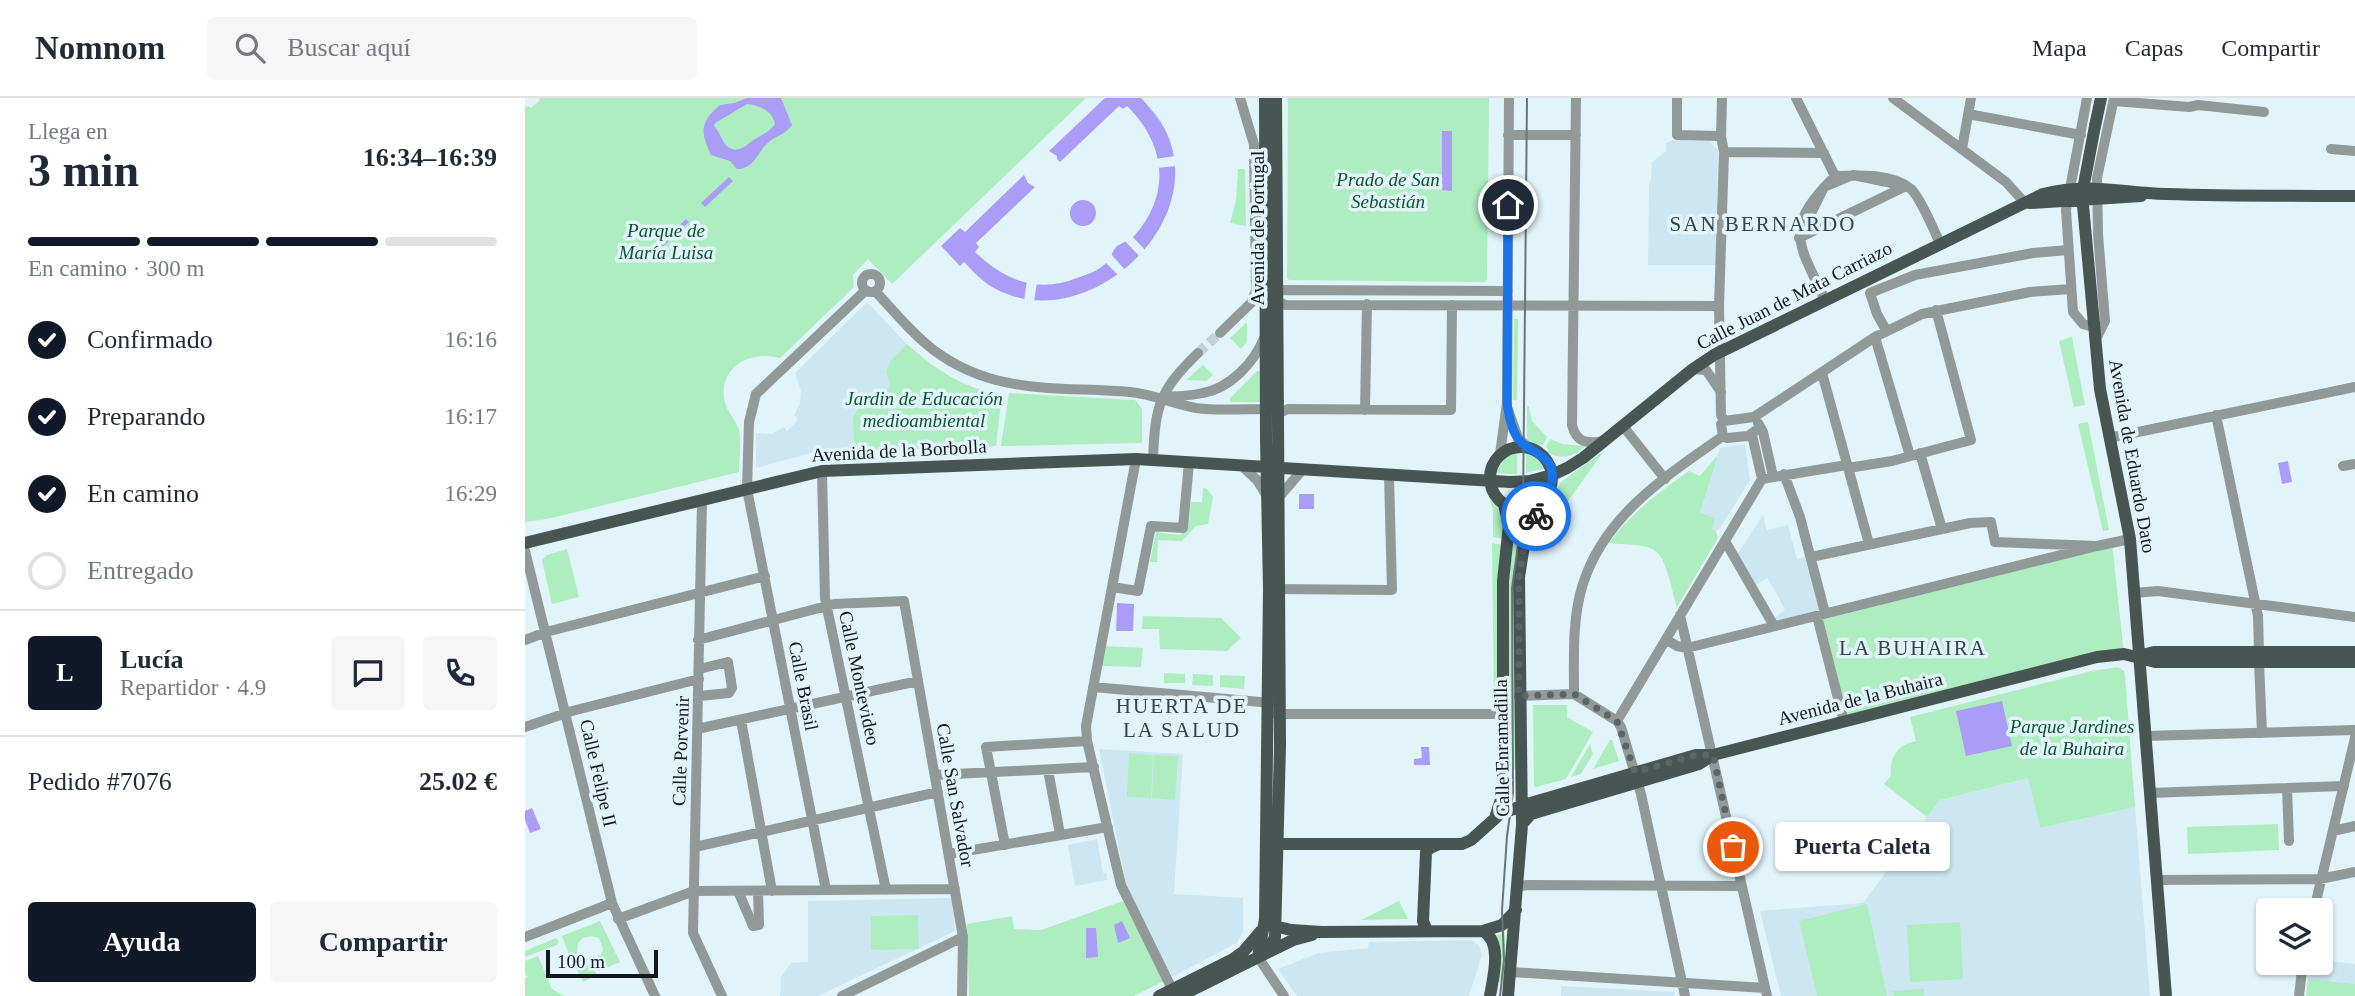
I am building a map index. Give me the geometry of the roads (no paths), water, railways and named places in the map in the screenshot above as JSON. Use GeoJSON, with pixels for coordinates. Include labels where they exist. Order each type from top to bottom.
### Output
{"type":"FeatureCollection","features":[{"type":"Feature","properties":{"kind":"main road","name":"Avenida de Portugal"},"geometry":{"type":"LineString","coordinates":[[1265,98],[1268,296],[1277,358],[1271,411],[1272,466]]}},
{"type":"Feature","properties":{"kind":"main road","name":"Avenida de Portugal"},"geometry":{"type":"LineString","coordinates":[[1272,466],[1277,444],[1265,370],[1276,98]]}},
{"type":"Feature","properties":{"kind":"main road"},"geometry":{"type":"LineString","coordinates":[[2090,198],[2084,184],[2110,99]]}},
{"type":"Feature","properties":{"kind":"main road","name":"Calle Juan de Mata Carriazo"},"geometry":{"type":"LineString","coordinates":[[1552,475],[1583,458],[1693,369],[1721,352],[2043,194],[2077,187],[2090,198]]}},
{"type":"Feature","properties":{"kind":"main road"},"geometry":{"type":"LineString","coordinates":[[2025,203],[2065,204],[2090,198],[2162,194],[2355,196]]}},
{"type":"Feature","properties":{"kind":"main road","name":"Avenida de Eduardo Dato"},"geometry":{"type":"LineString","coordinates":[[2090,198],[2093,327],[2100,389],[2130,539],[2166,996]]}},
{"type":"Feature","properties":{"kind":"main road"},"geometry":{"type":"LineString","coordinates":[[1541,502],[1523,509],[1501,502],[1467,479],[1509,449],[1528,447],[1544,457],[1583,458]]}},
{"type":"Feature","properties":{"kind":"main road"},"geometry":{"type":"LineString","coordinates":[[1489,480],[1499,455]]}},
{"type":"Feature","properties":{"kind":"main road"},"geometry":{"type":"LineString","coordinates":[[1544,457],[1552,475]]}},
{"type":"Feature","properties":{"kind":"main road","name":"Avenida de la Borbolla"},"geometry":{"type":"LineString","coordinates":[[525,542],[822,471],[1136,459],[1489,480],[1530,481],[1552,475]]}},
{"type":"Feature","properties":{"kind":"main road"},"geometry":{"type":"LineString","coordinates":[[1258,957],[1271,945],[1275,937],[1268,925],[1272,844],[1272,466]]}},
{"type":"Feature","properties":{"kind":"main road","name":"Calle Enramadilla"},"geometry":{"type":"LineString","coordinates":[[1508,996],[1522,825],[1519,577],[1524,545],[1541,502],[1550,489],[1552,475]]}},
{"type":"Feature","properties":{"kind":"main road","name":"Calle Enramadilla"},"geometry":{"type":"LineString","coordinates":[[1489,480],[1509,524],[1503,581],[1503,793],[1495,818]]}},
{"type":"Feature","properties":{"kind":"main road","name":"Avenida de la Buhaira"},"geometry":{"type":"LineString","coordinates":[[1522,825],[1531,814],[1696,755],[1713,755],[2098,657],[2124,654],[2155,662],[2355,652]]}},
{"type":"Feature","properties":{"kind":"main road","name":"Avenida de la Buhaira"},"geometry":{"type":"LineString","coordinates":[[2259,657],[2355,662]]}},
{"type":"Feature","properties":{"kind":"main road","name":"Avenida de la Buhaira"},"geometry":{"type":"LineString","coordinates":[[1272,844],[1458,845],[1469,842],[1495,818],[1522,805],[1637,777]]}},
{"type":"Feature","properties":{"kind":"main road"},"geometry":{"type":"LineString","coordinates":[[1427,931],[1423,921],[1426,852],[1439,844]]}},
{"type":"Feature","properties":{"kind":"main road"},"geometry":{"type":"LineString","coordinates":[[1268,925],[1322,932],[1483,931],[1502,925],[1516,910]]}},
{"type":"Feature","properties":{"kind":"main road"},"geometry":{"type":"LineString","coordinates":[[1176,993],[1233,959],[1268,925]]}},
{"type":"Feature","properties":{"kind":"main road"},"geometry":{"type":"LineString","coordinates":[[1483,931],[1489,934],[1494,946],[1490,996]]}},
{"type":"Feature","properties":{"kind":"main road"},"geometry":{"type":"LineString","coordinates":[[1159,996],[1176,993],[1293,940],[1322,932]]}},
{"type":"Feature","properties":{"kind":"street"},"geometry":{"type":"LineString","coordinates":[[1240,98],[1249,121],[1254,147],[1268,296]]}},
{"type":"Feature","properties":{"kind":"street"},"geometry":{"type":"LineString","coordinates":[[1499,455],[1507,403],[1509,98]]}},
{"type":"Feature","properties":{"kind":"street"},"geometry":{"type":"LineString","coordinates":[[1576,98],[1571,425],[1580,440],[1590,444],[1604,441]]}},
{"type":"Feature","properties":{"kind":"street"},"geometry":{"type":"LineString","coordinates":[[1677,98],[1677,135],[1721,136]]}},
{"type":"Feature","properties":{"kind":"street"},"geometry":{"type":"LineString","coordinates":[[1722,98],[1721,136],[1724,152],[1719,306],[1721,415],[1724,421]]}},
{"type":"Feature","properties":{"kind":"street"},"geometry":{"type":"LineString","coordinates":[[1796,98],[1835,176]]}},
{"type":"Feature","properties":{"kind":"street"},"geometry":{"type":"LineString","coordinates":[[1893,98],[2006,182],[2025,203]]}},
{"type":"Feature","properties":{"kind":"street"},"geometry":{"type":"LineString","coordinates":[[1962,149],[1971,98]]}},
{"type":"Feature","properties":{"kind":"street"},"geometry":{"type":"LineString","coordinates":[[2087,98],[2077,187],[2065,204],[2073,312],[2083,324],[2093,327]]}},
{"type":"Feature","properties":{"kind":"street"},"geometry":{"type":"LineString","coordinates":[[2090,198],[2110,99],[2189,107],[2199,101],[2264,112]]}},
{"type":"Feature","properties":{"kind":"street"},"geometry":{"type":"LineString","coordinates":[[1968,114],[2081,135]]}},
{"type":"Feature","properties":{"kind":"street"},"geometry":{"type":"LineString","coordinates":[[1509,135],[1576,135]]}},
{"type":"Feature","properties":{"kind":"street"},"geometry":{"type":"LineString","coordinates":[[1254,147],[1266,165]]}},
{"type":"Feature","properties":{"kind":"street"},"geometry":{"type":"LineString","coordinates":[[2331,149],[2355,151]]}},
{"type":"Feature","properties":{"kind":"street"},"geometry":{"type":"LineString","coordinates":[[1724,152],[1824,153]]}},
{"type":"Feature","properties":{"kind":"street"},"geometry":{"type":"LineString","coordinates":[[1824,187],[1853,175]]}},
{"type":"Feature","properties":{"kind":"street"},"geometry":{"type":"LineString","coordinates":[[1825,300],[1801,248],[1799,237],[1802,219],[1816,195],[1835,176],[1885,179],[1906,186],[1913,191],[1940,243]]}},
{"type":"Feature","properties":{"kind":"street"},"geometry":{"type":"LineString","coordinates":[[1799,237],[1906,186]]}},
{"type":"Feature","properties":{"kind":"street","name":"Avenida de Eduardo Dato"},"geometry":{"type":"LineString","coordinates":[[2090,198],[2105,321],[2095,341]]}},
{"type":"Feature","properties":{"kind":"street"},"geometry":{"type":"LineString","coordinates":[[1886,330],[1870,293],[1915,275],[2033,253],[2068,250]]}},
{"type":"Feature","properties":{"kind":"street"},"geometry":{"type":"LineString","coordinates":[[1724,421],[1756,420],[1874,337],[1936,310],[2030,292],[2071,289]]}},
{"type":"Feature","properties":{"kind":"street","name":"Calle Brasil"},"geometry":{"type":"LineString","coordinates":[[826,890],[747,489],[749,422],[756,394],[871,291],[934,351],[979,376],[1019,386],[1132,392],[1161,397]]}},
{"type":"Feature","properties":{"kind":"street"},"geometry":{"type":"LineString","coordinates":[[1220,333],[1251,303],[1268,296],[1508,291]]}},
{"type":"Feature","properties":{"kind":"street"},"geometry":{"type":"LineString","coordinates":[[1251,303],[1268,296],[1286,305],[1719,306]]}},
{"type":"Feature","properties":{"kind":"street"},"geometry":{"type":"LineString","coordinates":[[1365,410],[1367,304]]}},
{"type":"Feature","properties":{"kind":"street"},"geometry":{"type":"LineString","coordinates":[[1161,397],[1177,404],[1199,408],[1271,411],[1451,410],[1452,305]]}},
{"type":"Feature","properties":{"kind":"street"},"geometry":{"type":"LineString","coordinates":[[1762,479],[1915,454],[1971,440],[1936,310]]}},
{"type":"Feature","properties":{"kind":"street"},"geometry":{"type":"LineString","coordinates":[[1161,397],[1212,391],[1244,369],[1257,356],[1266,335]]}},
{"type":"Feature","properties":{"kind":"street"},"geometry":{"type":"LineString","coordinates":[[1874,337],[1942,529]]}},
{"type":"Feature","properties":{"kind":"street"},"geometry":{"type":"LineString","coordinates":[[1153,460],[1161,397],[1175,376],[1198,354]]}},
{"type":"Feature","properties":{"kind":"street"},"geometry":{"type":"LineString","coordinates":[[1244,369],[1254,366],[1265,370]]}},
{"type":"Feature","properties":{"kind":"street"},"geometry":{"type":"LineString","coordinates":[[1693,369],[1706,370],[1721,392]]}},
{"type":"Feature","properties":{"kind":"street","name":"Avenida de Portugal"},"geometry":{"type":"LineString","coordinates":[[1265,370],[1272,377],[1272,429],[1277,444]]}},
{"type":"Feature","properties":{"kind":"street"},"geometry":{"type":"LineString","coordinates":[[1822,373],[1870,544]]}},
{"type":"Feature","properties":{"kind":"street"},"geometry":{"type":"LineString","coordinates":[[2109,438],[2355,387]]}},
{"type":"Feature","properties":{"kind":"street"},"geometry":{"type":"LineString","coordinates":[[1507,403],[1518,438],[1528,447]]}},
{"type":"Feature","properties":{"kind":"street"},"geometry":{"type":"LineString","coordinates":[[2216,415],[2256,604],[2262,733]]}},
{"type":"Feature","properties":{"kind":"street"},"geometry":{"type":"LineString","coordinates":[[1723,436],[1727,438],[1752,435],[1756,430],[1756,420]]}},
{"type":"Feature","properties":{"kind":"street"},"geometry":{"type":"LineString","coordinates":[[1756,420],[1800,517],[1811,557],[1844,722]]}},
{"type":"Feature","properties":{"kind":"street"},"geometry":{"type":"LineString","coordinates":[[1723,436],[1721,424],[1724,421]]}},
{"type":"Feature","properties":{"kind":"street"},"geometry":{"type":"LineString","coordinates":[[1623,426],[1665,479]]}},
{"type":"Feature","properties":{"kind":"street"},"geometry":{"type":"LineString","coordinates":[[1617,721],[1762,479],[1752,435]]}},
{"type":"Feature","properties":{"kind":"street"},"geometry":{"type":"LineString","coordinates":[[1574,694],[1577,614],[1582,588],[1591,563],[1605,538],[1635,502],[1723,436]]}},
{"type":"Feature","properties":{"kind":"street"},"geometry":{"type":"LineString","coordinates":[[1136,459],[1086,726],[1087,741],[1121,885],[1176,993]]}},
{"type":"Feature","properties":{"kind":"street"},"geometry":{"type":"LineString","coordinates":[[1111,587],[1138,591],[1151,526],[1183,528],[1189,463]]}},
{"type":"Feature","properties":{"kind":"street"},"geometry":{"type":"LineString","coordinates":[[2343,466],[2355,464]]}},
{"type":"Feature","properties":{"kind":"street"},"geometry":{"type":"LineString","coordinates":[[1240,465],[1273,496],[1303,469]]}},
{"type":"Feature","properties":{"kind":"street","name":"Calle Montevideo"},"geometry":{"type":"LineString","coordinates":[[822,471],[825,598],[886,890]]}},
{"type":"Feature","properties":{"kind":"street"},"geometry":{"type":"LineString","coordinates":[[1273,589],[1392,590],[1389,475]]}},
{"type":"Feature","properties":{"kind":"street","name":"Calle Porvenir"},"geometry":{"type":"LineString","coordinates":[[702,501],[693,933],[722,996]]}},
{"type":"Feature","properties":{"kind":"street"},"geometry":{"type":"LineString","coordinates":[[1811,557],[1970,523],[1991,522],[1995,542],[2097,546]]}},
{"type":"Feature","properties":{"kind":"street"},"geometry":{"type":"LineString","coordinates":[[1667,640],[1687,648],[2130,539]]}},
{"type":"Feature","properties":{"kind":"street"},"geometry":{"type":"LineString","coordinates":[[1725,541],[1774,626]]}},
{"type":"Feature","properties":{"kind":"street","name":"Calle Felipe II"},"geometry":{"type":"LineString","coordinates":[[525,551],[612,903],[655,996]]}},
{"type":"Feature","properties":{"kind":"street"},"geometry":{"type":"LineString","coordinates":[[525,640],[545,632],[765,576]]}},
{"type":"Feature","properties":{"kind":"street"},"geometry":{"type":"LineString","coordinates":[[2134,593],[2158,592],[2355,617]]}},
{"type":"Feature","properties":{"kind":"street","name":"Calle San Salvador"},"geometry":{"type":"LineString","coordinates":[[827,606],[904,601],[963,937],[963,996]]}},
{"type":"Feature","properties":{"kind":"street"},"geometry":{"type":"LineString","coordinates":[[698,639],[827,606]]}},
{"type":"Feature","properties":{"kind":"street"},"geometry":{"type":"LineString","coordinates":[[1511,972],[1683,983],[1766,992],[1680,615]]}},
{"type":"Feature","properties":{"kind":"street"},"geometry":{"type":"LineString","coordinates":[[525,727],[699,674],[728,662],[731,688],[729,693],[699,696]]}},
{"type":"Feature","properties":{"kind":"street"},"geometry":{"type":"LineString","coordinates":[[697,729],[918,681]]}},
{"type":"Feature","properties":{"kind":"street"},"geometry":{"type":"LineString","coordinates":[[1093,687],[1273,708],[1503,714]]}},
{"type":"Feature","properties":{"kind":"street"},"geometry":{"type":"LineString","coordinates":[[1519,696],[1574,694],[1617,721],[1637,777],[1685,996]]}},
{"type":"Feature","properties":{"kind":"street"},"geometry":{"type":"LineString","coordinates":[[741,720],[772,891]]}},
{"type":"Feature","properties":{"kind":"street"},"geometry":{"type":"LineString","coordinates":[[2145,736],[2355,730]]}},
{"type":"Feature","properties":{"kind":"street"},"geometry":{"type":"LineString","coordinates":[[2317,898],[2355,738]]}},
{"type":"Feature","properties":{"kind":"street"},"geometry":{"type":"LineString","coordinates":[[1005,845],[986,747],[1087,741]]}},
{"type":"Feature","properties":{"kind":"street"},"geometry":{"type":"LineString","coordinates":[[935,775],[1094,767]]}},
{"type":"Feature","properties":{"kind":"street"},"geometry":{"type":"LineString","coordinates":[[1048,769],[1060,834]]}},
{"type":"Feature","properties":{"kind":"street"},"geometry":{"type":"LineString","coordinates":[[2150,793],[2344,786]]}},
{"type":"Feature","properties":{"kind":"street"},"geometry":{"type":"LineString","coordinates":[[2287,788],[2289,841]]}},
{"type":"Feature","properties":{"kind":"street"},"geometry":{"type":"LineString","coordinates":[[695,847],[938,792]]}},
{"type":"Feature","properties":{"kind":"street"},"geometry":{"type":"LineString","coordinates":[[2333,831],[2355,826]]}},
{"type":"Feature","properties":{"kind":"street"},"geometry":{"type":"LineString","coordinates":[[949,854],[1108,827]]}},
{"type":"Feature","properties":{"kind":"street"},"geometry":{"type":"LineString","coordinates":[[2157,880],[2321,879],[2355,872]]}},
{"type":"Feature","properties":{"kind":"street"},"geometry":{"type":"LineString","coordinates":[[1517,887],[1521,884],[1741,886]]}},
{"type":"Feature","properties":{"kind":"street"},"geometry":{"type":"LineString","coordinates":[[618,919],[694,891],[955,889]]}},
{"type":"Feature","properties":{"kind":"street"},"geometry":{"type":"LineString","coordinates":[[738,891],[753,926],[759,925],[758,891]]}},
{"type":"Feature","properties":{"kind":"street"},"geometry":{"type":"LineString","coordinates":[[525,937],[612,903]]}},
{"type":"Feature","properties":{"kind":"street"},"geometry":{"type":"LineString","coordinates":[[842,996],[963,937]]}},
{"type":"Feature","properties":{"kind":"street"},"geometry":{"type":"LineString","coordinates":[[1258,957],[1284,996]]}},
{"type":"Feature","properties":{"kind":"street"},"geometry":{"type":"LineString","coordinates":[[2299,996],[2301,975]]}},
{"type":"Feature","properties":{"kind":"tunnel"},"geometry":{"type":"LineString","coordinates":[[1198,353],[1220,333]]}},
{"type":"Feature","properties":{"kind":"tram line"},"geometry":{"type":"LineString","coordinates":[[1500,996],[1504,960],[1502,910],[1513,793],[1512,588],[1523,509],[1527,98]]}},
{"type":"Feature","properties":{"kind":"place","name":"Puerta Caleta"},"geometry":{"type":"Point","coordinates":[1733,847]}},
{"type":"Feature","properties":{"kind":"district","name":"SAN BERNARDO"},"geometry":{"type":"Point","coordinates":[1763,224]}},
{"type":"Feature","properties":{"kind":"district","name":"LA BUHAIRA"},"geometry":{"type":"Point","coordinates":[1913,648]}},
{"type":"Feature","properties":{"kind":"district","name":"HUERTA DE LA SALUD"},"geometry":{"type":"Point","coordinates":[1182,718]}},
{"type":"Feature","properties":{"kind":"park label","name":"Prado de San Sebastián"},"geometry":{"type":"Point","coordinates":[1388,190]}},
{"type":"Feature","properties":{"kind":"park label","name":"Parque de María Luisa"},"geometry":{"type":"Point","coordinates":[666,241]}},
{"type":"Feature","properties":{"kind":"park label","name":"Jardin de Educación medioambiental"},"geometry":{"type":"Point","coordinates":[924,409]}},
{"type":"Feature","properties":{"kind":"park label","name":"Parque Jardines de la Buhaira"},"geometry":{"type":"Point","coordinates":[2072,737]}}]}
